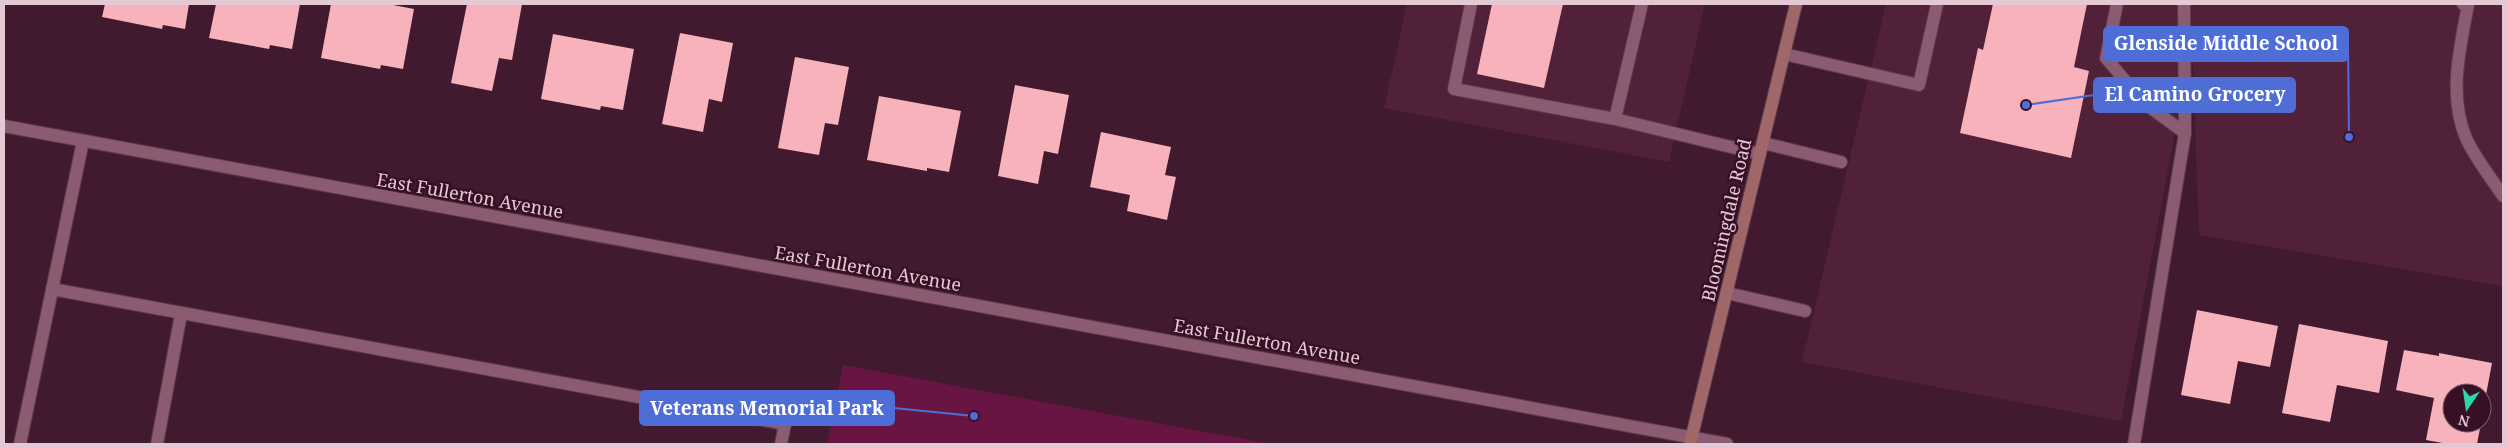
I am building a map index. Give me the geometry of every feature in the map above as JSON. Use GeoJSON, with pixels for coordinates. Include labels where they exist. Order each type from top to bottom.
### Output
{"type":"FeatureCollection","features":[{"type":"Feature","properties":{"kind":"main road","name":"Bloomingdale Road"},"geometry":{"type":"LineString","coordinates":[[1691,441],[1796,4]]}},
{"type":"Feature","properties":{"kind":"street"},"geometry":{"type":"LineString","coordinates":[[1471,4],[1454,89],[1762,149],[1841,162]]}},
{"type":"Feature","properties":{"kind":"street"},"geometry":{"type":"LineString","coordinates":[[1615,119],[1642,4]]}},
{"type":"Feature","properties":{"kind":"street"},"geometry":{"type":"LineString","coordinates":[[1784,54],[1919,85],[1937,4]]}},
{"type":"Feature","properties":{"kind":"street"},"geometry":{"type":"LineString","coordinates":[[2117,4],[2106,58],[2144,103],[2185,133]]}},
{"type":"Feature","properties":{"kind":"street"},"geometry":{"type":"LineString","coordinates":[[2134,444],[2185,133],[2184,4]]}},
{"type":"Feature","properties":{"kind":"street"},"geometry":{"type":"LineString","coordinates":[[2466,4],[2456,85],[2458,115],[2466,139],[2503,196]]}},
{"type":"Feature","properties":{"kind":"street","name":"East Fullerton Avenue"},"geometry":{"type":"LineString","coordinates":[[4,126],[1691,441],[1727,444]]}},
{"type":"Feature","properties":{"kind":"street"},"geometry":{"type":"LineString","coordinates":[[20,444],[83,141]]}},
{"type":"Feature","properties":{"kind":"street"},"geometry":{"type":"LineString","coordinates":[[52,289],[785,424],[781,444]]}},
{"type":"Feature","properties":{"kind":"street"},"geometry":{"type":"LineString","coordinates":[[1727,293],[1805,311]]}},
{"type":"Feature","properties":{"kind":"street"},"geometry":{"type":"LineString","coordinates":[[157,444],[181,314]]}},
{"type":"Feature","properties":{"kind":"shaded area"},"geometry":{"type":"Polygon","coordinates":[[[1407,4],[1705,4],[1669,162],[1384,108],[1407,4]]]}},
{"type":"Feature","properties":{"kind":"shaded area"},"geometry":{"type":"Polygon","coordinates":[[[1886,4],[2503,4],[2503,286],[2199,235],[2192,41],[2121,421],[1802,362],[1886,4]]]}},
{"type":"Feature","properties":{"kind":"shaded area"},"geometry":{"type":"Polygon","coordinates":[[[843,365],[1270,444],[827,444],[843,365]]]}},
{"type":"Feature","properties":{"kind":"building"},"geometry":{"type":"Polygon","coordinates":[[[105,4],[189,4],[185,29],[163,25],[162,29],[102,17],[105,4]]]}},
{"type":"Feature","properties":{"kind":"building"},"geometry":{"type":"Polygon","coordinates":[[[216,4],[300,4],[292,49],[270,45],[269,49],[209,38],[216,4]]]}},
{"type":"Feature","properties":{"kind":"building"},"geometry":{"type":"Polygon","coordinates":[[[331,4],[388,4],[414,9],[403,69],[381,65],[380,69],[321,58],[331,4]]]}},
{"type":"Feature","properties":{"kind":"building"},"geometry":{"type":"Polygon","coordinates":[[[467,4],[522,4],[512,60],[499,58],[492,91],[451,83],[467,4]]]}},
{"type":"Feature","properties":{"kind":"building"},"geometry":{"type":"Polygon","coordinates":[[[1492,4],[1563,4],[1544,88],[1477,74],[1492,4]]]}},
{"type":"Feature","properties":{"kind":"building"},"geometry":{"type":"Polygon","coordinates":[[[1993,4],[2087,4],[2074,67],[2089,71],[2071,158],[1960,133],[1978,48],[1983,50],[1993,4]]]}},
{"type":"Feature","properties":{"kind":"building"},"geometry":{"type":"Polygon","coordinates":[[[680,33],[733,43],[722,102],[709,99],[703,132],[662,124],[680,33]]]}},
{"type":"Feature","properties":{"kind":"building"},"geometry":{"type":"Polygon","coordinates":[[[553,34],[634,49],[623,110],[601,106],[600,110],[541,99],[553,34]]]}},
{"type":"Feature","properties":{"kind":"building"},"geometry":{"type":"Polygon","coordinates":[[[795,57],[849,67],[838,125],[825,123],[819,155],[778,148],[795,57]]]}},
{"type":"Feature","properties":{"kind":"building"},"geometry":{"type":"Polygon","coordinates":[[[1015,85],[1069,95],[1058,154],[1044,151],[1038,184],[998,176],[1015,85]]]}},
{"type":"Feature","properties":{"kind":"building"},"geometry":{"type":"Polygon","coordinates":[[[879,96],[961,111],[949,172],[927,168],[927,171],[867,160],[879,96]]]}},
{"type":"Feature","properties":{"kind":"building"},"geometry":{"type":"Polygon","coordinates":[[[1101,132],[1171,147],[1165,175],[1176,177],[1167,220],[1127,211],[1130,195],[1090,187],[1101,132]]]}},
{"type":"Feature","properties":{"kind":"building"},"geometry":{"type":"Polygon","coordinates":[[[2197,310],[2278,326],[2270,367],[2238,361],[2230,404],[2181,395],[2197,310]]]}},
{"type":"Feature","properties":{"kind":"building"},"geometry":{"type":"Polygon","coordinates":[[[2299,324],[2388,341],[2379,393],[2337,385],[2330,422],[2282,413],[2299,324]]]}},
{"type":"Feature","properties":{"kind":"building"},"geometry":{"type":"Polygon","coordinates":[[[2404,350],[2439,356],[2439,353],[2492,363],[2488,383],[2442,383],[2442,433],[2479,433],[2477,444],[2448,444],[2426,440],[2434,398],[2396,390],[2404,350]]]}},
{"type":"Feature","properties":{"kind":"place","name":"El Camino Grocery"},"geometry":{"type":"Point","coordinates":[2026,105]}},
{"type":"Feature","properties":{"kind":"place","name":"Glenside Middle School"},"geometry":{"type":"Point","coordinates":[2349,137]}},
{"type":"Feature","properties":{"kind":"place","name":"Veterans Memorial Park"},"geometry":{"type":"Point","coordinates":[974,416]}}]}
